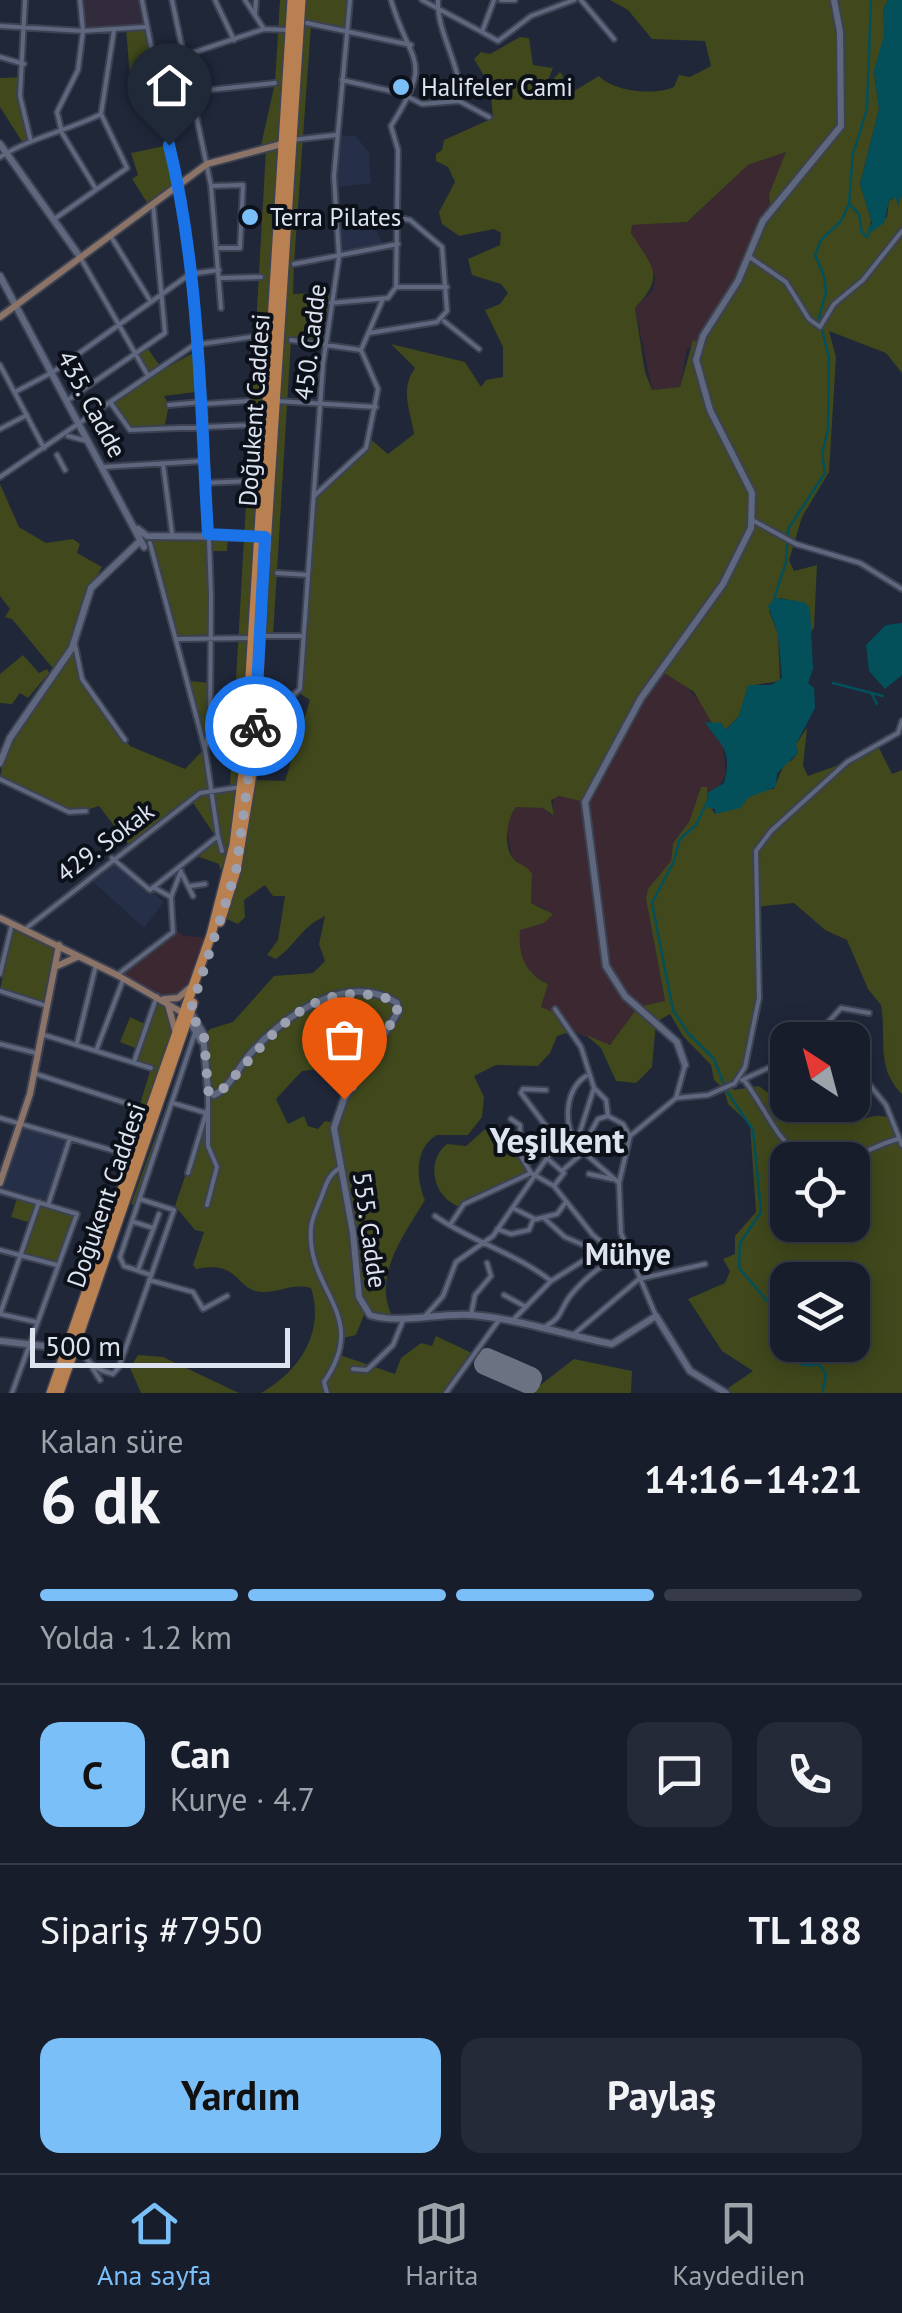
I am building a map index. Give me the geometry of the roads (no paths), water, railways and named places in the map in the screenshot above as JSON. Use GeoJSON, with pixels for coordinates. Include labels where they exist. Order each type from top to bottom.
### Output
{"type":"FeatureCollection","features":[{"type":"Feature","properties":{"kind":"main road","name":"Doğukent Caddesi"},"geometry":{"type":"LineString","coordinates":[[261,536],[275,401],[292,0]]}},
{"type":"Feature","properties":{"kind":"main road","name":"Doğukent Caddesi"},"geometry":{"type":"LineString","coordinates":[[186,1013],[226,882],[242,787],[300,0]]}},
{"type":"Feature","properties":{"kind":"main road"},"geometry":{"type":"LineString","coordinates":[[0,316],[207,164],[287,142]]}},
{"type":"Feature","properties":{"kind":"main road","name":"Doğukent Caddesi"},"geometry":{"type":"LineString","coordinates":[[59,1393],[236,871],[251,780],[255,637]]}},
{"type":"Feature","properties":{"kind":"main road"},"geometry":{"type":"LineString","coordinates":[[0,918],[186,1013]]}},
{"type":"Feature","properties":{"kind":"main road"},"geometry":{"type":"LineString","coordinates":[[61,948],[87,960]]}},
{"type":"Feature","properties":{"kind":"main road"},"geometry":{"type":"LineString","coordinates":[[0,1183],[30,1086],[61,948]]}},
{"type":"Feature","properties":{"kind":"main road"},"geometry":{"type":"LineString","coordinates":[[54,975],[61,948]]}},
{"type":"Feature","properties":{"kind":"main road"},"geometry":{"type":"LineString","coordinates":[[56,966],[78,958]]}},
{"type":"Feature","properties":{"kind":"main road"},"geometry":{"type":"LineString","coordinates":[[162,999],[180,997],[196,981]]}},
{"type":"Feature","properties":{"kind":"main road"},"geometry":{"type":"LineString","coordinates":[[162,999],[174,1016],[179,1033]]}},
{"type":"Feature","properties":{"kind":"main road","name":"Doğukent Caddesi"},"geometry":{"type":"LineString","coordinates":[[51,1393],[132,1156],[179,1033]]}},
{"type":"Feature","properties":{"kind":"street"},"geometry":{"type":"LineString","coordinates":[[26,0],[21,105],[30,138]]}},
{"type":"Feature","properties":{"kind":"street"},"geometry":{"type":"LineString","coordinates":[[80,0],[84,30],[78,70],[56,112],[62,132],[96,189]]}},
{"type":"Feature","properties":{"kind":"street"},"geometry":{"type":"LineString","coordinates":[[142,0],[179,185],[203,403],[210,637],[210,727],[206,749]]}},
{"type":"Feature","properties":{"kind":"street"},"geometry":{"type":"LineString","coordinates":[[172,0],[211,186],[221,308]]}},
{"type":"Feature","properties":{"kind":"street"},"geometry":{"type":"LineString","coordinates":[[215,0],[234,40]]}},
{"type":"Feature","properties":{"kind":"street"},"geometry":{"type":"LineString","coordinates":[[244,0],[264,29]]}},
{"type":"Feature","properties":{"kind":"street"},"geometry":{"type":"LineString","coordinates":[[255,15],[256,0]]}},
{"type":"Feature","properties":{"kind":"street","name":"450. Cadde"},"geometry":{"type":"LineString","coordinates":[[272,695],[292,696],[300,689],[320,404],[339,257],[334,188],[336,135],[350,0]]}},
{"type":"Feature","properties":{"kind":"street"},"geometry":{"type":"LineString","coordinates":[[331,303],[383,298],[393,295],[396,287],[398,150],[390,126],[410,97],[418,74],[411,45],[391,0]]}},
{"type":"Feature","properties":{"kind":"street"},"geometry":{"type":"LineString","coordinates":[[422,0],[438,2],[498,41],[522,21],[574,0]]}},
{"type":"Feature","properties":{"kind":"street"},"geometry":{"type":"LineString","coordinates":[[482,32],[494,0]]}},
{"type":"Feature","properties":{"kind":"street"},"geometry":{"type":"LineString","coordinates":[[502,0],[515,0]]}},
{"type":"Feature","properties":{"kind":"street"},"geometry":{"type":"LineString","coordinates":[[581,0],[614,39]]}},
{"type":"Feature","properties":{"kind":"street"},"geometry":{"type":"LineString","coordinates":[[676,1098],[685,1065],[677,1042],[625,996],[606,966],[586,802],[641,698],[724,584],[754,521],[752,493],[710,410],[696,360],[702,336],[771,210],[814,165],[841,126],[840,32],[834,0]]}},
{"type":"Feature","properties":{"kind":"street"},"geometry":{"type":"LineString","coordinates":[[438,2],[460,85],[459,101]]}},
{"type":"Feature","properties":{"kind":"street"},"geometry":{"type":"LineString","coordinates":[[307,24],[411,45]]}},
{"type":"Feature","properties":{"kind":"street"},"geometry":{"type":"LineString","coordinates":[[0,26],[26,30],[145,27]]}},
{"type":"Feature","properties":{"kind":"street"},"geometry":{"type":"LineString","coordinates":[[53,220],[127,168],[101,114],[114,28]]}},
{"type":"Feature","properties":{"kind":"street"},"geometry":{"type":"LineString","coordinates":[[153,66],[264,29],[290,30]]}},
{"type":"Feature","properties":{"kind":"street"},"geometry":{"type":"LineString","coordinates":[[0,57],[24,64]]}},
{"type":"Feature","properties":{"kind":"street"},"geometry":{"type":"LineString","coordinates":[[342,80],[410,97],[422,104],[459,101],[488,116]]}},
{"type":"Feature","properties":{"kind":"street"},"geometry":{"type":"LineString","coordinates":[[189,92],[275,83]]}},
{"type":"Feature","properties":{"kind":"street"},"geometry":{"type":"LineString","coordinates":[[3,155],[30,138],[62,132],[101,114]]}},
{"type":"Feature","properties":{"kind":"street"},"geometry":{"type":"LineString","coordinates":[[287,142],[336,135]]}},
{"type":"Feature","properties":{"kind":"street"},"geometry":{"type":"LineString","coordinates":[[0,144],[3,155],[80,257],[148,375]]}},
{"type":"Feature","properties":{"kind":"street"},"geometry":{"type":"LineString","coordinates":[[211,186],[243,185],[240,248],[218,248]]}},
{"type":"Feature","properties":{"kind":"street"},"geometry":{"type":"LineString","coordinates":[[68,400],[165,332],[153,204]]}},
{"type":"Feature","properties":{"kind":"street"},"geometry":{"type":"LineString","coordinates":[[399,218],[410,220],[442,247],[448,306],[442,319]]}},
{"type":"Feature","properties":{"kind":"street"},"geometry":{"type":"LineString","coordinates":[[747,257],[786,282],[817,327],[826,322],[834,304],[863,280],[902,231]]}},
{"type":"Feature","properties":{"kind":"street"},"geometry":{"type":"LineString","coordinates":[[110,235],[151,302]]}},
{"type":"Feature","properties":{"kind":"street"},"geometry":{"type":"LineString","coordinates":[[294,264],[398,244]]}},
{"type":"Feature","properties":{"kind":"street"},"geometry":{"type":"LineString","coordinates":[[14,392],[53,372],[190,274],[219,270]]}},
{"type":"Feature","properties":{"kind":"street","name":"435. Cadde"},"geometry":{"type":"LineString","coordinates":[[0,276],[145,542]]}},
{"type":"Feature","properties":{"kind":"street"},"geometry":{"type":"LineString","coordinates":[[219,278],[261,278]]}},
{"type":"Feature","properties":{"kind":"street"},"geometry":{"type":"LineString","coordinates":[[396,287],[447,287]]}},
{"type":"Feature","properties":{"kind":"street"},"geometry":{"type":"LineString","coordinates":[[314,496],[362,454],[376,408],[378,382],[362,350],[383,298]]}},
{"type":"Feature","properties":{"kind":"street"},"geometry":{"type":"LineString","coordinates":[[369,333],[442,319],[479,349]]}},
{"type":"Feature","properties":{"kind":"street"},"geometry":{"type":"LineString","coordinates":[[0,476],[81,425],[194,345],[258,336]]}},
{"type":"Feature","properties":{"kind":"street"},"geometry":{"type":"LineString","coordinates":[[291,340],[362,350]]}},
{"type":"Feature","properties":{"kind":"street"},"geometry":{"type":"LineString","coordinates":[[1,368],[44,448]]}},
{"type":"Feature","properties":{"kind":"street"},"geometry":{"type":"LineString","coordinates":[[168,404],[248,401]]}},
{"type":"Feature","properties":{"kind":"street"},"geometry":{"type":"LineString","coordinates":[[275,401],[376,408]]}},
{"type":"Feature","properties":{"kind":"street"},"geometry":{"type":"LineString","coordinates":[[110,402],[130,430],[252,424]]}},
{"type":"Feature","properties":{"kind":"street"},"geometry":{"type":"LineString","coordinates":[[0,430],[27,415]]}},
{"type":"Feature","properties":{"kind":"street"},"geometry":{"type":"LineString","coordinates":[[63,436],[79,436],[91,444]]}},
{"type":"Feature","properties":{"kind":"street"},"geometry":{"type":"LineString","coordinates":[[57,455],[65,470]]}},
{"type":"Feature","properties":{"kind":"street"},"geometry":{"type":"LineString","coordinates":[[103,467],[203,461]]}},
{"type":"Feature","properties":{"kind":"street"},"geometry":{"type":"LineString","coordinates":[[163,464],[172,535]]}},
{"type":"Feature","properties":{"kind":"street"},"geometry":{"type":"LineString","coordinates":[[204,484],[249,481]]}},
{"type":"Feature","properties":{"kind":"street"},"geometry":{"type":"LineString","coordinates":[[754,521],[790,542],[851,559],[902,589]]}},
{"type":"Feature","properties":{"kind":"street"},"geometry":{"type":"LineString","coordinates":[[0,763],[10,738],[74,643],[87,594],[106,569],[128,552],[162,535],[261,536]]}},
{"type":"Feature","properties":{"kind":"street"},"geometry":{"type":"LineString","coordinates":[[145,542],[156,564],[206,749],[222,851]]}},
{"type":"Feature","properties":{"kind":"street"},"geometry":{"type":"LineString","coordinates":[[277,573],[308,575]]}},
{"type":"Feature","properties":{"kind":"street"},"geometry":{"type":"LineString","coordinates":[[178,639],[304,636]]}},
{"type":"Feature","properties":{"kind":"street"},"geometry":{"type":"LineString","coordinates":[[74,643],[82,678],[126,740]]}},
{"type":"Feature","properties":{"kind":"street"},"geometry":{"type":"LineString","coordinates":[[734,1084],[745,1067],[760,998],[756,851],[770,831],[848,762],[869,746],[892,738],[902,720]]}},
{"type":"Feature","properties":{"kind":"street"},"geometry":{"type":"LineString","coordinates":[[0,779],[69,812],[86,810]]}},
{"type":"Feature","properties":{"kind":"street"},"geometry":{"type":"LineString","coordinates":[[212,788],[242,787]]}},
{"type":"Feature","properties":{"kind":"street","name":"429. Sokak"},"geometry":{"type":"LineString","coordinates":[[24,930],[112,858],[212,788]]}},
{"type":"Feature","properties":{"kind":"street"},"geometry":{"type":"LineString","coordinates":[[152,888],[181,871],[218,836]]}},
{"type":"Feature","properties":{"kind":"street"},"geometry":{"type":"LineString","coordinates":[[112,858],[171,897]]}},
{"type":"Feature","properties":{"kind":"street"},"geometry":{"type":"LineString","coordinates":[[167,876],[181,871]]}},
{"type":"Feature","properties":{"kind":"street"},"geometry":{"type":"LineString","coordinates":[[181,871],[193,896]]}},
{"type":"Feature","properties":{"kind":"street"},"geometry":{"type":"LineString","coordinates":[[96,1050],[120,977],[173,932],[171,897],[181,871]]}},
{"type":"Feature","properties":{"kind":"street"},"geometry":{"type":"LineString","coordinates":[[191,886],[204,884]]}},
{"type":"Feature","properties":{"kind":"street"},"geometry":{"type":"LineString","coordinates":[[0,974],[12,924]]}},
{"type":"Feature","properties":{"kind":"street"},"geometry":{"type":"LineString","coordinates":[[76,1044],[96,965]]}},
{"type":"Feature","properties":{"kind":"street"},"geometry":{"type":"LineString","coordinates":[[0,991],[47,1006]]}},
{"type":"Feature","properties":{"kind":"street","name":"555. Cadde"},"geometry":{"type":"LineString","coordinates":[[208,1091],[218,1094],[262,1043],[323,998],[353,992],[393,1000],[398,1012],[338,1112],[334,1128],[361,1305],[380,1318],[471,1315],[619,1343],[656,1316]]}},
{"type":"Feature","properties":{"kind":"street"},"geometry":{"type":"LineString","coordinates":[[134,1062],[162,999]]}},
{"type":"Feature","properties":{"kind":"street"},"geometry":{"type":"LineString","coordinates":[[829,1022],[844,1007],[869,1013]]}},
{"type":"Feature","properties":{"kind":"street"},"geometry":{"type":"LineString","coordinates":[[556,1009],[581,1047],[594,1088],[606,1100],[608,1116]]}},
{"type":"Feature","properties":{"kind":"street"},"geometry":{"type":"LineString","coordinates":[[186,1013],[204,1047],[208,1146],[217,1167],[207,1205]]}},
{"type":"Feature","properties":{"kind":"street"},"geometry":{"type":"LineString","coordinates":[[179,1033],[197,1029]]}},
{"type":"Feature","properties":{"kind":"street"},"geometry":{"type":"LineString","coordinates":[[197,1029],[120,1259],[150,1277],[193,1292],[203,1309],[226,1296]]}},
{"type":"Feature","properties":{"kind":"street"},"geometry":{"type":"LineString","coordinates":[[41,1034],[151,1068]]}},
{"type":"Feature","properties":{"kind":"street"},"geometry":{"type":"LineString","coordinates":[[0,1044],[36,1053]]}},
{"type":"Feature","properties":{"kind":"street"},"geometry":{"type":"LineString","coordinates":[[726,1393],[690,1371],[656,1316],[628,1255],[617,1215],[618,1183],[630,1136],[676,1098],[708,1095],[770,1068]]}},
{"type":"Feature","properties":{"kind":"street"},"geometry":{"type":"LineString","coordinates":[[32,1072],[141,1108]]}},
{"type":"Feature","properties":{"kind":"street"},"geometry":{"type":"LineString","coordinates":[[598,1076],[573,1086],[566,1121],[575,1141],[618,1183]]}},
{"type":"Feature","properties":{"kind":"street"},"geometry":{"type":"LineString","coordinates":[[744,1080],[780,1139],[802,1157],[848,1158],[898,1139]]}},
{"type":"Feature","properties":{"kind":"street"},"geometry":{"type":"LineString","coordinates":[[870,1085],[886,1105],[902,1146]]}},
{"type":"Feature","properties":{"kind":"street"},"geometry":{"type":"LineString","coordinates":[[575,1141],[594,1088]]}},
{"type":"Feature","properties":{"kind":"street"},"geometry":{"type":"LineString","coordinates":[[546,1090],[524,1089],[521,1094],[558,1142]]}},
{"type":"Feature","properties":{"kind":"street"},"geometry":{"type":"LineString","coordinates":[[174,1104],[206,1114]]}},
{"type":"Feature","properties":{"kind":"street"},"geometry":{"type":"LineString","coordinates":[[188,1173],[209,1106]]}},
{"type":"Feature","properties":{"kind":"street"},"geometry":{"type":"LineString","coordinates":[[608,1116],[622,1124],[630,1136]]}},
{"type":"Feature","properties":{"kind":"street"},"geometry":{"type":"LineString","coordinates":[[558,1142],[590,1135],[598,1120],[608,1116]]}},
{"type":"Feature","properties":{"kind":"street"},"geometry":{"type":"LineString","coordinates":[[0,1118],[132,1156]]}},
{"type":"Feature","properties":{"kind":"street"},"geometry":{"type":"LineString","coordinates":[[511,1118],[520,1125],[521,1156]]}},
{"type":"Feature","properties":{"kind":"street"},"geometry":{"type":"LineString","coordinates":[[48,1205],[70,1137]]}},
{"type":"Feature","properties":{"kind":"street"},"geometry":{"type":"LineString","coordinates":[[509,1142],[508,1149],[521,1156],[533,1173],[554,1186],[605,1247],[618,1256]]}},
{"type":"Feature","properties":{"kind":"street"},"geometry":{"type":"LineString","coordinates":[[450,1226],[464,1204],[533,1173],[549,1160],[558,1142]]}},
{"type":"Feature","properties":{"kind":"street"},"geometry":{"type":"LineString","coordinates":[[563,1170],[585,1152]]}},
{"type":"Feature","properties":{"kind":"street"},"geometry":{"type":"LineString","coordinates":[[549,1160],[563,1170],[564,1177],[554,1186]]}},
{"type":"Feature","properties":{"kind":"street"},"geometry":{"type":"LineString","coordinates":[[328,1393],[324,1382],[338,1363],[343,1337],[311,1228],[326,1178],[341,1167]]}},
{"type":"Feature","properties":{"kind":"street"},"geometry":{"type":"LineString","coordinates":[[426,1315],[443,1296],[456,1262],[498,1230],[533,1173]]}},
{"type":"Feature","properties":{"kind":"street"},"geometry":{"type":"LineString","coordinates":[[589,1174],[612,1179]]}},
{"type":"Feature","properties":{"kind":"street"},"geometry":{"type":"LineString","coordinates":[[0,1191],[77,1214],[12,1393]]}},
{"type":"Feature","properties":{"kind":"street"},"geometry":{"type":"LineString","coordinates":[[90,1365],[112,1374],[117,1371],[174,1210],[140,1199]]}},
{"type":"Feature","properties":{"kind":"street"},"geometry":{"type":"LineString","coordinates":[[38,1202],[0,1314],[38,1323]]}},
{"type":"Feature","properties":{"kind":"street"},"geometry":{"type":"LineString","coordinates":[[513,1208],[545,1220],[562,1211],[566,1202]]}},
{"type":"Feature","properties":{"kind":"street"},"geometry":{"type":"LineString","coordinates":[[138,1270],[158,1214]]}},
{"type":"Feature","properties":{"kind":"street"},"geometry":{"type":"LineString","coordinates":[[435,1216],[528,1263],[551,1281]]}},
{"type":"Feature","properties":{"kind":"street"},"geometry":{"type":"LineString","coordinates":[[498,1230],[510,1234],[529,1230],[535,1219]]}},
{"type":"Feature","properties":{"kind":"street"},"geometry":{"type":"LineString","coordinates":[[545,1220],[565,1237],[595,1250]]}},
{"type":"Feature","properties":{"kind":"street"},"geometry":{"type":"LineString","coordinates":[[132,1221],[153,1228]]}},
{"type":"Feature","properties":{"kind":"street"},"geometry":{"type":"LineString","coordinates":[[512,1321],[551,1281],[605,1247]]}},
{"type":"Feature","properties":{"kind":"street"},"geometry":{"type":"LineString","coordinates":[[0,1250],[57,1266]]}},
{"type":"Feature","properties":{"kind":"street"},"geometry":{"type":"LineString","coordinates":[[542,1328],[562,1315],[568,1298],[618,1256],[628,1255]]}},
{"type":"Feature","properties":{"kind":"street"},"geometry":{"type":"LineString","coordinates":[[471,1315],[475,1295],[490,1276],[487,1263]]}},
{"type":"Feature","properties":{"kind":"street"},"geometry":{"type":"LineString","coordinates":[[572,1336],[639,1280],[706,1264]]}},
{"type":"Feature","properties":{"kind":"street"},"geometry":{"type":"LineString","coordinates":[[504,1294],[526,1306]]}},
{"type":"Feature","properties":{"kind":"street"},"geometry":{"type":"LineString","coordinates":[[353,1370],[367,1370],[384,1355],[404,1318]]}},
{"type":"Feature","properties":{"kind":"street"},"geometry":{"type":"LineString","coordinates":[[446,1393],[500,1319]]}},
{"type":"Feature","properties":{"kind":"street"},"geometry":{"type":"LineString","coordinates":[[0,1342],[61,1348]]}},
{"type":"Feature","properties":{"kind":"street"},"geometry":{"type":"LineString","coordinates":[[81,1351],[100,1380]]}},
{"type":"Feature","properties":{"kind":"waterway"},"geometry":{"type":"LineString","coordinates":[[774,599],[786,562],[788,529],[825,473],[822,454],[828,430],[829,358],[819,317],[826,293],[824,276],[815,255],[821,240],[841,221],[849,204],[853,154],[867,109],[871,0]]}},
{"type":"Feature","properties":{"kind":"waterway"},"geometry":{"type":"LineString","coordinates":[[849,204],[859,214],[862,233],[867,237],[870,231]]}},
{"type":"Feature","properties":{"kind":"waterway"},"geometry":{"type":"LineString","coordinates":[[833,683],[883,696]]}},
{"type":"Feature","properties":{"kind":"waterway"},"geometry":{"type":"LineString","coordinates":[[872,694],[877,704]]}},
{"type":"Feature","properties":{"kind":"waterway"},"geometry":{"type":"LineString","coordinates":[[707,802],[696,825],[680,839],[674,861],[652,903],[673,1010],[688,1033],[714,1059],[725,1087]]}},
{"type":"Feature","properties":{"kind":"waterway"},"geometry":{"type":"LineString","coordinates":[[726,1090],[753,1130],[761,1212],[740,1243],[739,1268],[770,1304]]}},
{"type":"Feature","properties":{"kind":"waterway"},"geometry":{"type":"LineString","coordinates":[[799,1362],[817,1365]]}},
{"type":"Feature","properties":{"kind":"waterway"},"geometry":{"type":"LineString","coordinates":[[818,1362],[826,1375],[822,1393]]}},
{"type":"Feature","properties":{"kind":"place","name":"Halifeler Cami"},"geometry":{"type":"Point","coordinates":[401,87]}},
{"type":"Feature","properties":{"kind":"place","name":"Terra Pilates"},"geometry":{"type":"Point","coordinates":[250,217]}},
{"type":"Feature","properties":{"kind":"district","name":"Yeşilkent"},"geometry":{"type":"Point","coordinates":[557,1141]}},
{"type":"Feature","properties":{"kind":"district","name":"Mühye"},"geometry":{"type":"Point","coordinates":[628,1255]}}]}
